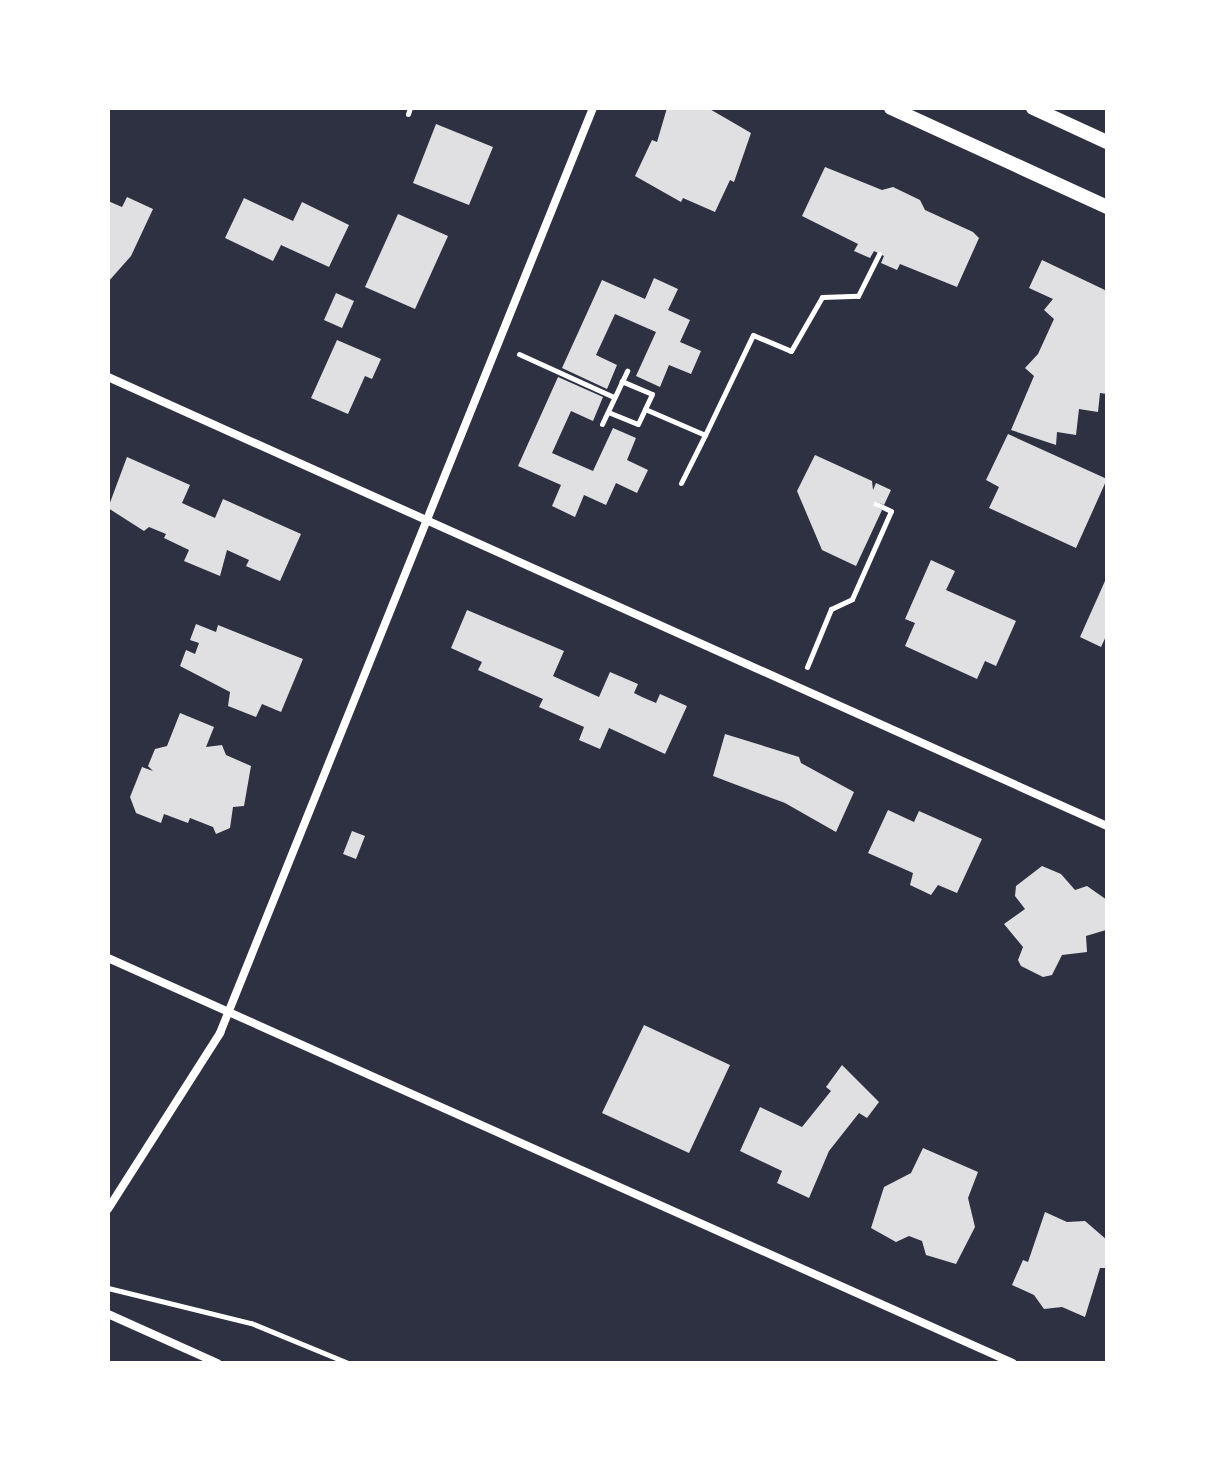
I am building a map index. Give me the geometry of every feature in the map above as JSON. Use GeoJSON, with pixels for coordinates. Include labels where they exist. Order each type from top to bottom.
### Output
{"type":"FeatureCollection","features":[{"type":"Feature","properties":{"kind":"street"},"geometry":{"type":"LineString","coordinates":[[108,1209],[228,1012],[593,108]]}},
{"type":"Feature","properties":{"kind":"street"},"geometry":{"type":"LineString","coordinates":[[891,108],[1107,207]]}},
{"type":"Feature","properties":{"kind":"street"},"geometry":{"type":"LineString","coordinates":[[1033,108],[1107,142]]}},
{"type":"Feature","properties":{"kind":"street"},"geometry":{"type":"LineString","coordinates":[[108,377],[1107,826]]}},
{"type":"Feature","properties":{"kind":"street"},"geometry":{"type":"LineString","coordinates":[[108,958],[1013,1363]]}},
{"type":"Feature","properties":{"kind":"street"},"geometry":{"type":"LineString","coordinates":[[108,1314],[217,1363]]}},
{"type":"Feature","properties":{"kind":"path"},"geometry":{"type":"LineString","coordinates":[[681,483],[753,335],[791,351],[822,297],[858,296],[879,254]]}},
{"type":"Feature","properties":{"kind":"path"},"geometry":{"type":"LineString","coordinates":[[519,354],[614,397]]}},
{"type":"Feature","properties":{"kind":"path"},"geometry":{"type":"LineString","coordinates":[[602,424],[627,371]]}},
{"type":"Feature","properties":{"kind":"path"},"geometry":{"type":"LineString","coordinates":[[608,412],[638,424],[652,394],[622,381]]}},
{"type":"Feature","properties":{"kind":"path"},"geometry":{"type":"LineString","coordinates":[[645,409],[705,435]]}},
{"type":"Feature","properties":{"kind":"path"},"geometry":{"type":"LineString","coordinates":[[807,667],[831,609],[852,599],[891,511],[876,504]]}},
{"type":"Feature","properties":{"kind":"path"},"geometry":{"type":"LineString","coordinates":[[108,1288],[251,1323],[348,1363]]}},
{"type":"Feature","properties":{"kind":"building"},"geometry":{"type":"Polygon","coordinates":[[[667,108],[708,108],[751,133],[734,182],[730,180],[715,212],[683,198],[681,202],[635,176],[652,140],[657,142],[667,108]]]}},
{"type":"Feature","properties":{"kind":"building"},"geometry":{"type":"Polygon","coordinates":[[[436,124],[493,147],[469,205],[413,183],[436,124]]]}},
{"type":"Feature","properties":{"kind":"building"},"geometry":{"type":"Polygon","coordinates":[[[825,167],[882,190],[893,187],[920,200],[925,210],[973,232],[979,238],[957,287],[900,264],[897,270],[881,263],[884,256],[874,251],[870,258],[854,251],[858,244],[802,216],[825,167]]]}},
{"type":"Feature","properties":{"kind":"building"},"geometry":{"type":"Polygon","coordinates":[[[127,197],[153,209],[131,256],[108,282],[108,201],[122,207],[127,197]]]}},
{"type":"Feature","properties":{"kind":"building"},"geometry":{"type":"Polygon","coordinates":[[[244,198],[293,221],[302,202],[349,225],[329,267],[281,245],[273,261],[225,238],[244,198]]]}},
{"type":"Feature","properties":{"kind":"building"},"geometry":{"type":"Polygon","coordinates":[[[398,214],[448,236],[415,309],[365,287],[398,214]]]}},
{"type":"Feature","properties":{"kind":"building"},"geometry":{"type":"Polygon","coordinates":[[[1042,260],[1107,291],[1107,394],[1100,393],[1098,412],[1079,409],[1076,435],[1057,432],[1056,445],[1011,430],[1034,376],[1025,368],[1038,354],[1054,319],[1044,310],[1053,299],[1029,288],[1042,260]]]}},
{"type":"Feature","properties":{"kind":"building"},"geometry":{"type":"Polygon","coordinates":[[[654,278],[678,289],[668,310],[690,320],[680,342],[701,351],[691,374],[669,365],[660,387],[636,376],[656,332],[615,314],[596,355],[617,365],[607,389],[562,368],[602,280],[645,299],[654,278]]]}},
{"type":"Feature","properties":{"kind":"building"},"geometry":{"type":"Polygon","coordinates":[[[336,293],[354,301],[342,328],[324,320],[336,293]]]}},
{"type":"Feature","properties":{"kind":"building"},"geometry":{"type":"Polygon","coordinates":[[[337,340],[381,359],[372,379],[365,376],[348,414],[311,398],[337,340]]]}},
{"type":"Feature","properties":{"kind":"building"},"geometry":{"type":"Polygon","coordinates":[[[558,377],[603,397],[593,421],[571,411],[552,453],[593,471],[613,428],[636,438],[627,460],[648,470],[637,493],[616,483],[606,505],[584,495],[575,517],[552,506],[561,485],[518,466],[558,377]]]}},
{"type":"Feature","properties":{"kind":"building"},"geometry":{"type":"Polygon","coordinates":[[[1008,434],[1107,479],[1076,548],[989,508],[999,487],[986,480],[1008,434]]]}},
{"type":"Feature","properties":{"kind":"building"},"geometry":{"type":"Polygon","coordinates":[[[815,455],[872,481],[873,490],[876,483],[891,490],[884,505],[877,502],[875,506],[882,510],[856,566],[822,550],[797,491],[815,455]]]}},
{"type":"Feature","properties":{"kind":"building"},"geometry":{"type":"Polygon","coordinates":[[[127,457],[190,485],[182,503],[215,518],[223,499],[301,534],[280,581],[246,566],[249,560],[227,550],[220,576],[184,561],[189,550],[164,538],[166,534],[149,527],[144,531],[108,508],[127,457]]]}},
{"type":"Feature","properties":{"kind":"building"},"geometry":{"type":"Polygon","coordinates":[[[931,560],[955,571],[946,590],[1016,621],[996,666],[985,661],[977,679],[905,646],[915,623],[905,619],[931,560]]]}},
{"type":"Feature","properties":{"kind":"building"},"geometry":{"type":"Polygon","coordinates":[[[1105,581],[1107,634],[1101,647],[1080,637],[1105,581]]]}},
{"type":"Feature","properties":{"kind":"building"},"geometry":{"type":"Polygon","coordinates":[[[467,610],[564,651],[553,676],[599,697],[610,672],[638,684],[634,693],[642,697],[656,703],[660,694],[687,706],[665,754],[609,728],[600,749],[579,740],[584,727],[539,707],[543,699],[478,670],[482,662],[451,648],[467,610]]]}},
{"type":"Feature","properties":{"kind":"building"},"geometry":{"type":"Polygon","coordinates":[[[196,624],[216,632],[218,625],[303,659],[281,712],[262,704],[256,717],[228,706],[230,692],[180,666],[186,650],[195,654],[199,643],[190,640],[196,624]]]}},
{"type":"Feature","properties":{"kind":"building"},"geometry":{"type":"Polygon","coordinates":[[[180,713],[214,727],[206,747],[222,745],[226,755],[251,766],[244,806],[233,807],[230,828],[216,834],[213,827],[190,818],[188,823],[164,814],[161,823],[136,813],[130,797],[142,767],[153,771],[148,766],[155,749],[167,746],[180,713]]]}},
{"type":"Feature","properties":{"kind":"building"},"geometry":{"type":"Polygon","coordinates":[[[725,734],[799,757],[801,763],[854,792],[836,832],[785,803],[713,776],[725,734]]]}},
{"type":"Feature","properties":{"kind":"building"},"geometry":{"type":"Polygon","coordinates":[[[888,810],[914,822],[919,811],[982,839],[957,893],[938,885],[931,895],[910,885],[913,873],[868,853],[888,810]]]}},
{"type":"Feature","properties":{"kind":"building"},"geometry":{"type":"Polygon","coordinates":[[[352,831],[365,836],[356,859],[343,854],[352,831]]]}},
{"type":"Feature","properties":{"kind":"building"},"geometry":{"type":"Polygon","coordinates":[[[1042,866],[1061,874],[1075,890],[1087,886],[1107,900],[1106,930],[1086,936],[1087,952],[1062,955],[1052,975],[1043,977],[1021,966],[1018,960],[1023,947],[1004,924],[1025,909],[1015,896],[1016,886],[1042,866]]]}},
{"type":"Feature","properties":{"kind":"building"},"geometry":{"type":"Polygon","coordinates":[[[644,1025],[730,1065],[689,1153],[602,1113],[644,1025]]]}},
{"type":"Feature","properties":{"kind":"building"},"geometry":{"type":"Polygon","coordinates":[[[842,1065],[879,1102],[867,1118],[859,1113],[829,1151],[809,1198],[777,1183],[782,1171],[740,1151],[760,1107],[802,1127],[831,1091],[826,1087],[842,1065]]]}},
{"type":"Feature","properties":{"kind":"building"},"geometry":{"type":"Polygon","coordinates":[[[923,1148],[978,1172],[968,1198],[975,1227],[956,1264],[926,1255],[922,1241],[909,1236],[896,1242],[871,1228],[884,1187],[911,1173],[923,1148]]]}},
{"type":"Feature","properties":{"kind":"building"},"geometry":{"type":"Polygon","coordinates":[[[1045,1212],[1067,1222],[1085,1221],[1107,1240],[1107,1268],[1100,1268],[1085,1317],[1062,1307],[1044,1309],[1034,1295],[1012,1285],[1023,1260],[1028,1262],[1045,1212]]]}}]}
